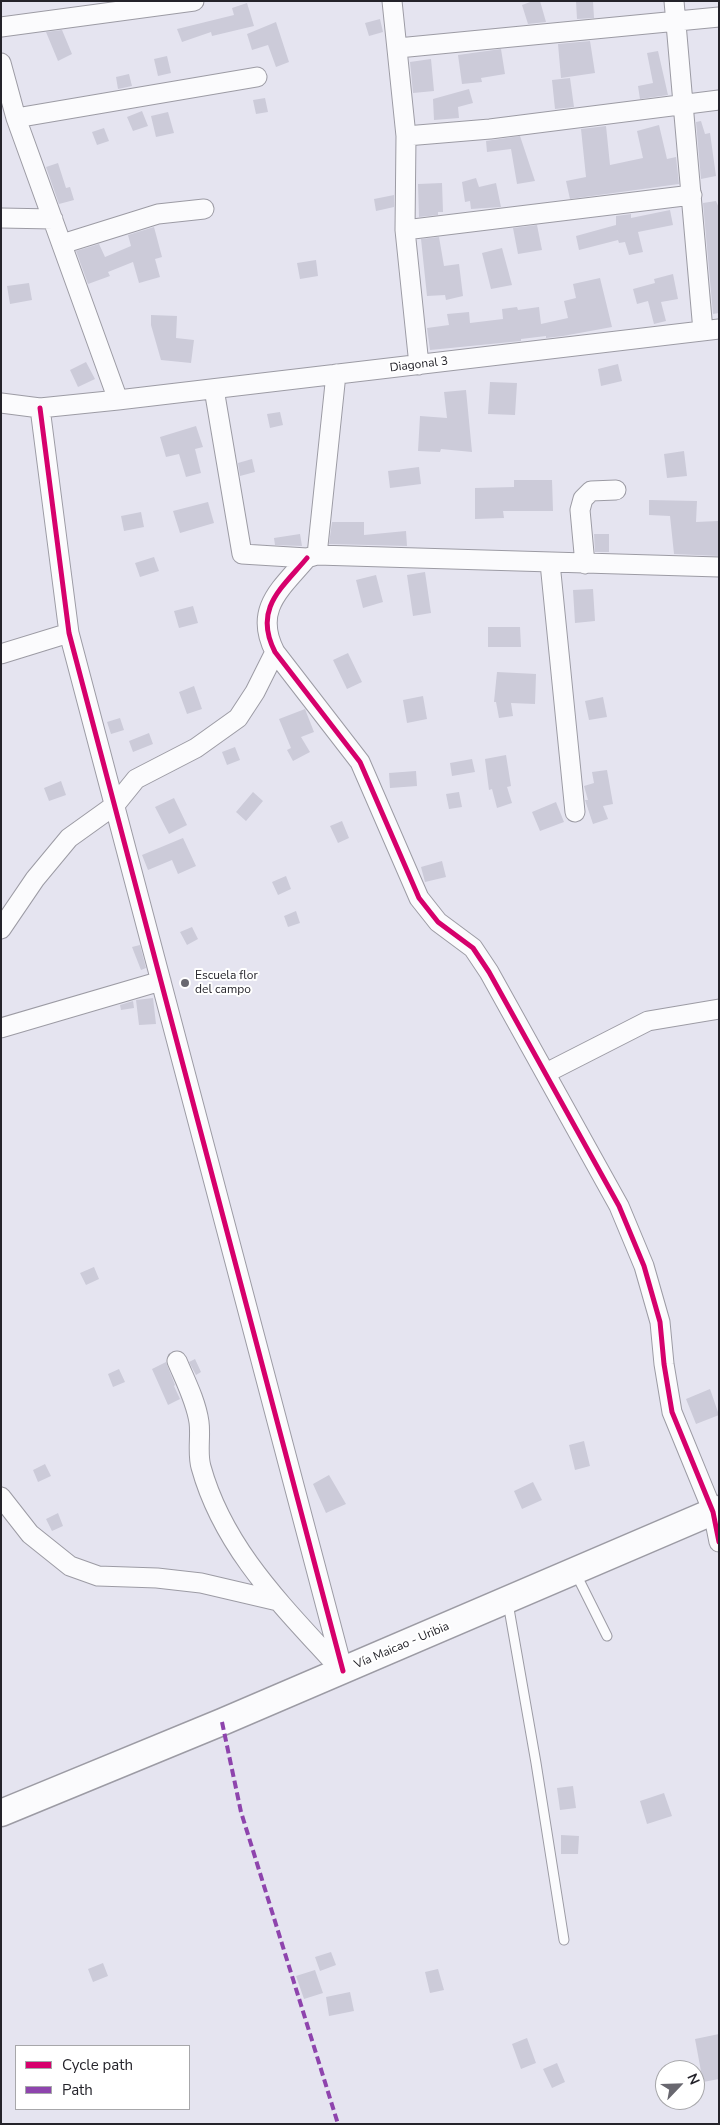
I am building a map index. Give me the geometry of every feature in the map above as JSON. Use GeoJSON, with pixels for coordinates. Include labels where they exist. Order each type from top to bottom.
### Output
{"type":"FeatureCollection","features":[{"type":"Feature","properties":{"kind":"street"},"geometry":{"type":"LineString","coordinates":[[1,26],[194,1]]}},
{"type":"Feature","properties":{"kind":"street"},"geometry":{"type":"LineString","coordinates":[[392,1],[406,136],[405,230],[419,365]]}},
{"type":"Feature","properties":{"kind":"street"},"geometry":{"type":"LineString","coordinates":[[674,1],[692,195],[711,330]]}},
{"type":"Feature","properties":{"kind":"street"},"geometry":{"type":"LineString","coordinates":[[398,48],[719,17]]}},
{"type":"Feature","properties":{"kind":"street"},"geometry":{"type":"LineString","coordinates":[[1,63],[16,118],[118,400]]}},
{"type":"Feature","properties":{"kind":"street"},"geometry":{"type":"LineString","coordinates":[[16,118],[257,77]]}},
{"type":"Feature","properties":{"kind":"street"},"geometry":{"type":"LineString","coordinates":[[406,136],[490,130],[719,100]]}},
{"type":"Feature","properties":{"kind":"street"},"geometry":{"type":"LineString","coordinates":[[405,230],[692,195]]}},
{"type":"Feature","properties":{"kind":"street"},"geometry":{"type":"LineString","coordinates":[[62,244],[158,214],[204,209]]}},
{"type":"Feature","properties":{"kind":"street"},"geometry":{"type":"LineString","coordinates":[[1,218],[53,219]]}},
{"type":"Feature","properties":{"kind":"street","name":"Diagonal 3"},"geometry":{"type":"LineString","coordinates":[[1,403],[40,408],[118,400],[711,330]]}},
{"type":"Feature","properties":{"kind":"street"},"geometry":{"type":"LineString","coordinates":[[336,374],[312,556],[274,599],[266,619],[267,633],[275,652],[360,762],[419,898],[438,922],[473,948],[489,972],[619,1206],[644,1266],[660,1322],[664,1364],[672,1412],[716,1511],[719,1542]]}},
{"type":"Feature","properties":{"kind":"street"},"geometry":{"type":"LineString","coordinates":[[214,389],[242,554],[719,567]]}},
{"type":"Feature","properties":{"kind":"street"},"geometry":{"type":"LineString","coordinates":[[40,408],[69,634],[343,1671]]}},
{"type":"Feature","properties":{"kind":"street"},"geometry":{"type":"LineString","coordinates":[[585,564],[580,510],[583,499],[591,490],[616,490]]}},
{"type":"Feature","properties":{"kind":"street"},"geometry":{"type":"LineString","coordinates":[[550,563],[576,812]]}},
{"type":"Feature","properties":{"kind":"street"},"geometry":{"type":"LineString","coordinates":[[1,654],[69,634]]}},
{"type":"Feature","properties":{"kind":"street"},"geometry":{"type":"LineString","coordinates":[[1,929],[35,879],[70,838],[115,805],[136,778],[196,748],[238,718],[255,692],[275,652]]}},
{"type":"Feature","properties":{"kind":"street"},"geometry":{"type":"LineString","coordinates":[[1,1028],[161,981]]}},
{"type":"Feature","properties":{"kind":"street"},"geometry":{"type":"LineString","coordinates":[[546,1073],[648,1021],[719,1009]]}},
{"type":"Feature","properties":{"kind":"street"},"geometry":{"type":"LineString","coordinates":[[177,1361],[199,1420],[200,1465],[214,1504],[242,1557],[278,1601],[343,1671]]}},
{"type":"Feature","properties":{"kind":"street"},"geometry":{"type":"LineString","coordinates":[[1,1498],[30,1534],[70,1566],[98,1576],[158,1578],[201,1583],[278,1601]]}},
{"type":"Feature","properties":{"kind":"street","name":"Vía Maicao - Uribia"},"geometry":{"type":"LineString","coordinates":[[1,1813],[343,1671],[716,1511]]}},
{"type":"Feature","properties":{"kind":"lane"},"geometry":{"type":"LineString","coordinates":[[575,1571],[607,1636]]}},
{"type":"Feature","properties":{"kind":"lane"},"geometry":{"type":"LineString","coordinates":[[507,1601],[536,1763],[564,1940]]}},
{"type":"Feature","properties":{"kind":"building"},"geometry":{"type":"Polygon","coordinates":[[[533,1],[540,1],[546,22],[528,24],[522,5],[533,1]]]}},
{"type":"Feature","properties":{"kind":"building"},"geometry":{"type":"Polygon","coordinates":[[[576,1],[593,1],[594,18],[577,19],[576,1]]]}},
{"type":"Feature","properties":{"kind":"building"},"geometry":{"type":"Polygon","coordinates":[[[247,3],[254,26],[212,36],[211,32],[182,42],[177,29],[234,15],[232,8],[247,3]]]}},
{"type":"Feature","properties":{"kind":"building"},"geometry":{"type":"Polygon","coordinates":[[[380,19],[383,32],[369,36],[365,23],[380,19]]]}},
{"type":"Feature","properties":{"kind":"building"},"geometry":{"type":"Polygon","coordinates":[[[276,22],[289,62],[276,67],[268,45],[252,50],[247,34],[276,22]]]}},
{"type":"Feature","properties":{"kind":"building"},"geometry":{"type":"Polygon","coordinates":[[[62,30],[72,54],[58,61],[46,32],[62,30]]]}},
{"type":"Feature","properties":{"kind":"building"},"geometry":{"type":"Polygon","coordinates":[[[590,41],[595,73],[561,78],[558,44],[590,41]]]}},
{"type":"Feature","properties":{"kind":"building"},"geometry":{"type":"Polygon","coordinates":[[[501,49],[505,74],[481,78],[482,82],[462,84],[458,55],[501,49]]]}},
{"type":"Feature","properties":{"kind":"building"},"geometry":{"type":"Polygon","coordinates":[[[658,51],[668,95],[640,99],[638,86],[653,83],[647,53],[658,51]]]}},
{"type":"Feature","properties":{"kind":"building"},"geometry":{"type":"Polygon","coordinates":[[[167,56],[171,73],[158,76],[154,59],[167,56]]]}},
{"type":"Feature","properties":{"kind":"building"},"geometry":{"type":"Polygon","coordinates":[[[431,59],[434,91],[413,93],[410,62],[431,59]]]}},
{"type":"Feature","properties":{"kind":"building"},"geometry":{"type":"Polygon","coordinates":[[[129,74],[132,86],[118,89],[116,77],[129,74]]]}},
{"type":"Feature","properties":{"kind":"building"},"geometry":{"type":"Polygon","coordinates":[[[570,78],[574,107],[555,109],[552,80],[570,78]]]}},
{"type":"Feature","properties":{"kind":"building"},"geometry":{"type":"Polygon","coordinates":[[[469,89],[473,103],[458,107],[459,118],[434,120],[433,99],[469,89]]]}},
{"type":"Feature","properties":{"kind":"building"},"geometry":{"type":"Polygon","coordinates":[[[265,98],[268,112],[256,114],[253,100],[265,98]]]}},
{"type":"Feature","properties":{"kind":"building"},"geometry":{"type":"Polygon","coordinates":[[[142,111],[148,126],[133,131],[127,117],[142,111]]]}},
{"type":"Feature","properties":{"kind":"building"},"geometry":{"type":"Polygon","coordinates":[[[168,112],[174,133],[156,137],[151,116],[168,112]]]}},
{"type":"Feature","properties":{"kind":"building"},"geometry":{"type":"Polygon","coordinates":[[[701,121],[705,134],[710,133],[716,176],[701,179],[696,122],[701,121]]]}},
{"type":"Feature","properties":{"kind":"building"},"geometry":{"type":"Polygon","coordinates":[[[659,125],[667,159],[676,157],[679,184],[570,199],[566,181],[586,177],[581,129],[606,126],[610,165],[643,158],[637,131],[659,125]]]}},
{"type":"Feature","properties":{"kind":"building"},"geometry":{"type":"Polygon","coordinates":[[[104,128],[109,141],[97,145],[92,132],[104,128]]]}},
{"type":"Feature","properties":{"kind":"building"},"geometry":{"type":"Polygon","coordinates":[[[520,136],[535,181],[517,184],[511,149],[487,152],[486,141],[520,136]]]}},
{"type":"Feature","properties":{"kind":"building"},"geometry":{"type":"Polygon","coordinates":[[[58,163],[66,188],[70,187],[74,200],[59,204],[46,167],[58,163]]]}},
{"type":"Feature","properties":{"kind":"building"},"geometry":{"type":"Polygon","coordinates":[[[476,178],[479,187],[496,183],[501,207],[471,209],[470,201],[465,202],[462,182],[476,178]]]}},
{"type":"Feature","properties":{"kind":"building"},"geometry":{"type":"Polygon","coordinates":[[[442,183],[443,212],[438,212],[438,215],[419,217],[418,184],[442,183]]]}},
{"type":"Feature","properties":{"kind":"building"},"geometry":{"type":"Polygon","coordinates":[[[394,195],[394,207],[376,211],[374,199],[394,195]]]}},
{"type":"Feature","properties":{"kind":"building"},"geometry":{"type":"Polygon","coordinates":[[[716,201],[719,208],[719,313],[713,314],[703,203],[716,201]]]}},
{"type":"Feature","properties":{"kind":"building"},"geometry":{"type":"Polygon","coordinates":[[[670,210],[673,225],[638,232],[643,252],[629,255],[625,242],[619,243],[618,240],[579,250],[576,236],[616,225],[616,216],[631,214],[631,218],[670,210]]]}},
{"type":"Feature","properties":{"kind":"building"},"geometry":{"type":"Polygon","coordinates":[[[537,225],[542,250],[518,254],[513,228],[537,225]]]}},
{"type":"Feature","properties":{"kind":"building"},"geometry":{"type":"Polygon","coordinates":[[[154,227],[162,257],[155,259],[160,277],[139,283],[133,262],[108,272],[110,276],[88,284],[76,251],[99,244],[105,257],[131,246],[128,235],[154,227]]]}},
{"type":"Feature","properties":{"kind":"building"},"geometry":{"type":"Polygon","coordinates":[[[439,237],[444,266],[459,264],[463,296],[446,300],[445,295],[427,296],[421,239],[439,237]]]}},
{"type":"Feature","properties":{"kind":"building"},"geometry":{"type":"Polygon","coordinates":[[[502,248],[512,285],[491,289],[482,253],[502,248]]]}},
{"type":"Feature","properties":{"kind":"building"},"geometry":{"type":"Polygon","coordinates":[[[316,260],[318,276],[300,279],[297,263],[316,260]]]}},
{"type":"Feature","properties":{"kind":"building"},"geometry":{"type":"Polygon","coordinates":[[[673,274],[678,299],[661,302],[666,321],[654,324],[648,301],[637,304],[633,289],[655,283],[654,279],[673,274]]]}},
{"type":"Feature","properties":{"kind":"building"},"geometry":{"type":"Polygon","coordinates":[[[600,278],[612,327],[563,336],[546,338],[546,336],[521,339],[521,341],[430,350],[427,328],[449,325],[447,314],[469,312],[470,323],[503,319],[502,309],[517,307],[518,310],[539,307],[541,324],[568,318],[564,301],[576,298],[573,284],[600,278]]]}},
{"type":"Feature","properties":{"kind":"building"},"geometry":{"type":"Polygon","coordinates":[[[29,283],[32,300],[10,304],[7,286],[29,283]]]}},
{"type":"Feature","properties":{"kind":"building"},"geometry":{"type":"Polygon","coordinates":[[[151,315],[177,316],[176,338],[194,340],[191,363],[161,360],[151,325],[151,315]]]}},
{"type":"Feature","properties":{"kind":"building"},"geometry":{"type":"Polygon","coordinates":[[[86,362],[95,379],[78,387],[70,370],[86,362]]]}},
{"type":"Feature","properties":{"kind":"building"},"geometry":{"type":"Polygon","coordinates":[[[618,364],[622,381],[601,386],[598,369],[618,364]]]}},
{"type":"Feature","properties":{"kind":"building"},"geometry":{"type":"Polygon","coordinates":[[[490,382],[517,383],[515,415],[488,414],[490,382]]]}},
{"type":"Feature","properties":{"kind":"building"},"geometry":{"type":"Polygon","coordinates":[[[466,390],[472,452],[441,449],[440,452],[418,451],[420,416],[447,418],[444,392],[466,390]]]}},
{"type":"Feature","properties":{"kind":"building"},"geometry":{"type":"Polygon","coordinates":[[[280,412],[283,425],[270,428],[267,414],[280,412]]]}},
{"type":"Feature","properties":{"kind":"building"},"geometry":{"type":"Polygon","coordinates":[[[196,426],[203,447],[195,449],[201,473],[186,477],[179,454],[166,457],[160,437],[196,426]]]}},
{"type":"Feature","properties":{"kind":"building"},"geometry":{"type":"Polygon","coordinates":[[[684,451],[687,476],[667,478],[664,454],[684,451]]]}},
{"type":"Feature","properties":{"kind":"building"},"geometry":{"type":"Polygon","coordinates":[[[252,459],[255,472],[240,476],[238,463],[252,459]]]}},
{"type":"Feature","properties":{"kind":"building"},"geometry":{"type":"Polygon","coordinates":[[[419,467],[421,484],[390,488],[388,471],[419,467]]]}},
{"type":"Feature","properties":{"kind":"building"},"geometry":{"type":"Polygon","coordinates":[[[514,480],[552,480],[553,511],[503,511],[504,518],[475,519],[475,488],[514,487],[514,480]]]}},
{"type":"Feature","properties":{"kind":"building"},"geometry":{"type":"Polygon","coordinates":[[[649,500],[697,501],[696,522],[718,521],[719,556],[674,554],[670,516],[649,515],[649,500]]]}},
{"type":"Feature","properties":{"kind":"building"},"geometry":{"type":"Polygon","coordinates":[[[208,502],[214,523],[180,533],[173,511],[208,502]]]}},
{"type":"Feature","properties":{"kind":"building"},"geometry":{"type":"Polygon","coordinates":[[[141,512],[144,527],[124,531],[121,516],[141,512]]]}},
{"type":"Feature","properties":{"kind":"building"},"geometry":{"type":"Polygon","coordinates":[[[332,522],[364,522],[364,535],[406,531],[407,546],[329,544],[332,522]]]}},
{"type":"Feature","properties":{"kind":"building"},"geometry":{"type":"Polygon","coordinates":[[[300,534],[302,546],[275,545],[274,538],[300,534]]]}},
{"type":"Feature","properties":{"kind":"building"},"geometry":{"type":"Polygon","coordinates":[[[594,534],[609,534],[609,552],[595,552],[594,534]]]}},
{"type":"Feature","properties":{"kind":"building"},"geometry":{"type":"Polygon","coordinates":[[[154,557],[159,571],[140,577],[135,563],[154,557]]]}},
{"type":"Feature","properties":{"kind":"building"},"geometry":{"type":"Polygon","coordinates":[[[425,572],[431,613],[413,616],[407,575],[425,572]]]}},
{"type":"Feature","properties":{"kind":"building"},"geometry":{"type":"Polygon","coordinates":[[[376,575],[383,602],[363,608],[356,580],[376,575]]]}},
{"type":"Feature","properties":{"kind":"building"},"geometry":{"type":"Polygon","coordinates":[[[593,589],[595,621],[575,623],[573,590],[593,589]]]}},
{"type":"Feature","properties":{"kind":"building"},"geometry":{"type":"Polygon","coordinates":[[[193,606],[198,623],[179,628],[174,611],[193,606]]]}},
{"type":"Feature","properties":{"kind":"building"},"geometry":{"type":"Polygon","coordinates":[[[488,627],[520,627],[521,647],[488,647],[488,627]]]}},
{"type":"Feature","properties":{"kind":"building"},"geometry":{"type":"Polygon","coordinates":[[[348,653],[362,682],[347,689],[333,660],[348,653]]]}},
{"type":"Feature","properties":{"kind":"building"},"geometry":{"type":"Polygon","coordinates":[[[497,672],[536,674],[535,704],[511,703],[513,716],[499,718],[496,702],[494,702],[497,672]]]}},
{"type":"Feature","properties":{"kind":"building"},"geometry":{"type":"Polygon","coordinates":[[[194,686],[202,709],[187,714],[179,692],[194,686]]]}},
{"type":"Feature","properties":{"kind":"building"},"geometry":{"type":"Polygon","coordinates":[[[423,696],[427,719],[407,723],[403,700],[423,696]]]}},
{"type":"Feature","properties":{"kind":"building"},"geometry":{"type":"Polygon","coordinates":[[[603,697],[607,717],[589,720],[585,701],[603,697]]]}},
{"type":"Feature","properties":{"kind":"building"},"geometry":{"type":"Polygon","coordinates":[[[305,709],[314,732],[301,737],[310,752],[293,761],[287,750],[291,748],[279,719],[305,709]]]}},
{"type":"Feature","properties":{"kind":"building"},"geometry":{"type":"Polygon","coordinates":[[[120,718],[124,730],[111,734],[107,722],[120,718]]]}},
{"type":"Feature","properties":{"kind":"building"},"geometry":{"type":"Polygon","coordinates":[[[149,733],[153,744],[133,752],[129,741],[149,733]]]}},
{"type":"Feature","properties":{"kind":"building"},"geometry":{"type":"Polygon","coordinates":[[[235,747],[240,760],[227,765],[222,752],[235,747]]]}},
{"type":"Feature","properties":{"kind":"building"},"geometry":{"type":"Polygon","coordinates":[[[506,755],[511,786],[507,787],[512,803],[497,808],[492,789],[489,790],[485,759],[506,755]]]}},
{"type":"Feature","properties":{"kind":"building"},"geometry":{"type":"Polygon","coordinates":[[[472,759],[475,772],[452,776],[450,763],[472,759]]]}},
{"type":"Feature","properties":{"kind":"building"},"geometry":{"type":"Polygon","coordinates":[[[607,770],[613,804],[603,806],[608,819],[593,824],[585,800],[588,800],[584,786],[594,783],[592,772],[607,770]]]}},
{"type":"Feature","properties":{"kind":"building"},"geometry":{"type":"Polygon","coordinates":[[[416,771],[417,786],[390,788],[389,773],[416,771]]]}},
{"type":"Feature","properties":{"kind":"building"},"geometry":{"type":"Polygon","coordinates":[[[61,781],[66,795],[49,801],[44,788],[61,781]]]}},
{"type":"Feature","properties":{"kind":"building"},"geometry":{"type":"Polygon","coordinates":[[[253,792],[263,801],[246,821],[236,812],[253,792]]]}},
{"type":"Feature","properties":{"kind":"building"},"geometry":{"type":"Polygon","coordinates":[[[459,792],[462,807],[449,809],[446,794],[459,792]]]}},
{"type":"Feature","properties":{"kind":"building"},"geometry":{"type":"Polygon","coordinates":[[[174,798],[187,825],[169,834],[155,807],[174,798]]]}},
{"type":"Feature","properties":{"kind":"building"},"geometry":{"type":"Polygon","coordinates":[[[556,802],[564,822],[540,831],[532,812],[556,802]]]}},
{"type":"Feature","properties":{"kind":"building"},"geometry":{"type":"Polygon","coordinates":[[[342,821],[349,838],[338,843],[330,826],[342,821]]]}},
{"type":"Feature","properties":{"kind":"building"},"geometry":{"type":"Polygon","coordinates":[[[183,838],[196,866],[178,874],[172,860],[148,870],[142,855],[183,838]]]}},
{"type":"Feature","properties":{"kind":"building"},"geometry":{"type":"Polygon","coordinates":[[[442,861],[446,877],[425,882],[421,867],[442,861]]]}},
{"type":"Feature","properties":{"kind":"building"},"geometry":{"type":"Polygon","coordinates":[[[286,876],[291,889],[278,895],[272,882],[286,876]]]}},
{"type":"Feature","properties":{"kind":"building"},"geometry":{"type":"Polygon","coordinates":[[[296,911],[300,923],[288,927],[284,916],[296,911]]]}},
{"type":"Feature","properties":{"kind":"building"},"geometry":{"type":"Polygon","coordinates":[[[192,927],[198,939],[187,945],[180,932],[192,927]]]}},
{"type":"Feature","properties":{"kind":"building"},"geometry":{"type":"Polygon","coordinates":[[[140,945],[146,968],[141,970],[132,947],[140,945]]]}},
{"type":"Feature","properties":{"kind":"building"},"geometry":{"type":"Polygon","coordinates":[[[153,998],[156,1024],[139,1025],[136,1000],[153,998]]]}},
{"type":"Feature","properties":{"kind":"building"},"geometry":{"type":"Polygon","coordinates":[[[133,1001],[134,1008],[121,1010],[120,1005],[133,1001]]]}},
{"type":"Feature","properties":{"kind":"building"},"geometry":{"type":"Polygon","coordinates":[[[94,1267],[99,1279],[86,1285],[80,1273],[94,1267]]]}},
{"type":"Feature","properties":{"kind":"building"},"geometry":{"type":"Polygon","coordinates":[[[195,1359],[201,1372],[196,1375],[189,1362],[195,1359]]]}},
{"type":"Feature","properties":{"kind":"building"},"geometry":{"type":"Polygon","coordinates":[[[166,1362],[180,1399],[168,1405],[152,1369],[166,1362]]]}},
{"type":"Feature","properties":{"kind":"building"},"geometry":{"type":"Polygon","coordinates":[[[119,1369],[125,1382],[113,1387],[108,1374],[119,1369]]]}},
{"type":"Feature","properties":{"kind":"building"},"geometry":{"type":"Polygon","coordinates":[[[710,1389],[719,1415],[696,1424],[686,1399],[710,1389]]]}},
{"type":"Feature","properties":{"kind":"building"},"geometry":{"type":"Polygon","coordinates":[[[584,1441],[590,1466],[575,1470],[569,1445],[584,1441]]]}},
{"type":"Feature","properties":{"kind":"building"},"geometry":{"type":"Polygon","coordinates":[[[45,1464],[51,1476],[38,1482],[33,1470],[45,1464]]]}},
{"type":"Feature","properties":{"kind":"building"},"geometry":{"type":"Polygon","coordinates":[[[329,1475],[346,1504],[326,1513],[313,1484],[329,1475]]]}},
{"type":"Feature","properties":{"kind":"building"},"geometry":{"type":"Polygon","coordinates":[[[533,1482],[542,1500],[522,1509],[514,1491],[533,1482]]]}},
{"type":"Feature","properties":{"kind":"building"},"geometry":{"type":"Polygon","coordinates":[[[58,1513],[63,1526],[52,1531],[46,1519],[58,1513]]]}},
{"type":"Feature","properties":{"kind":"building"},"geometry":{"type":"Polygon","coordinates":[[[573,1786],[576,1808],[560,1810],[557,1788],[573,1786]]]}},
{"type":"Feature","properties":{"kind":"building"},"geometry":{"type":"Polygon","coordinates":[[[664,1793],[672,1816],[647,1824],[640,1801],[664,1793]]]}},
{"type":"Feature","properties":{"kind":"building"},"geometry":{"type":"Polygon","coordinates":[[[561,1835],[579,1836],[578,1854],[561,1854],[561,1835]]]}},
{"type":"Feature","properties":{"kind":"building"},"geometry":{"type":"Polygon","coordinates":[[[331,1952],[336,1965],[320,1971],[315,1957],[331,1952]]]}},
{"type":"Feature","properties":{"kind":"building"},"geometry":{"type":"Polygon","coordinates":[[[103,1963],[108,1976],[93,1982],[88,1969],[103,1963]]]}},
{"type":"Feature","properties":{"kind":"building"},"geometry":{"type":"Polygon","coordinates":[[[438,1969],[444,1990],[430,1993],[425,1972],[438,1969]]]}},
{"type":"Feature","properties":{"kind":"building"},"geometry":{"type":"Polygon","coordinates":[[[315,1970],[323,1993],[304,1999],[296,1976],[315,1970]]]}},
{"type":"Feature","properties":{"kind":"building"},"geometry":{"type":"Polygon","coordinates":[[[350,1992],[354,2011],[329,2016],[326,1997],[350,1992]]]}},
{"type":"Feature","properties":{"kind":"building"},"geometry":{"type":"Polygon","coordinates":[[[719,2034],[719,2079],[705,2082],[705,2060],[699,2060],[695,2039],[719,2034]]]}},
{"type":"Feature","properties":{"kind":"building"},"geometry":{"type":"Polygon","coordinates":[[[527,2038],[536,2063],[521,2069],[512,2044],[527,2038]]]}},
{"type":"Feature","properties":{"kind":"building"},"geometry":{"type":"Polygon","coordinates":[[[557,2063],[565,2082],[552,2088],[543,2069],[557,2063]]]}},
{"type":"Feature","properties":{"kind":"marked path"},"geometry":{"type":"LineString","coordinates":[[222,1722],[241,1812],[338,2124]]}},
{"type":"Feature","properties":{"kind":"cycle path"},"geometry":{"type":"LineString","coordinates":[[40,408],[69,633],[343,1671]]}},
{"type":"Feature","properties":{"kind":"cycle path"},"geometry":{"type":"LineString","coordinates":[[307,558],[273,600],[267,624],[269,637],[275,652],[360,762],[419,898],[438,922],[473,948],[489,972],[619,1206],[644,1266],[660,1322],[664,1364],[672,1412],[713,1512],[719,1542]]}},
{"type":"Feature","properties":{"kind":"place","name":"Escuela flor del campo"},"geometry":{"type":"Point","coordinates":[185,983]}}]}
